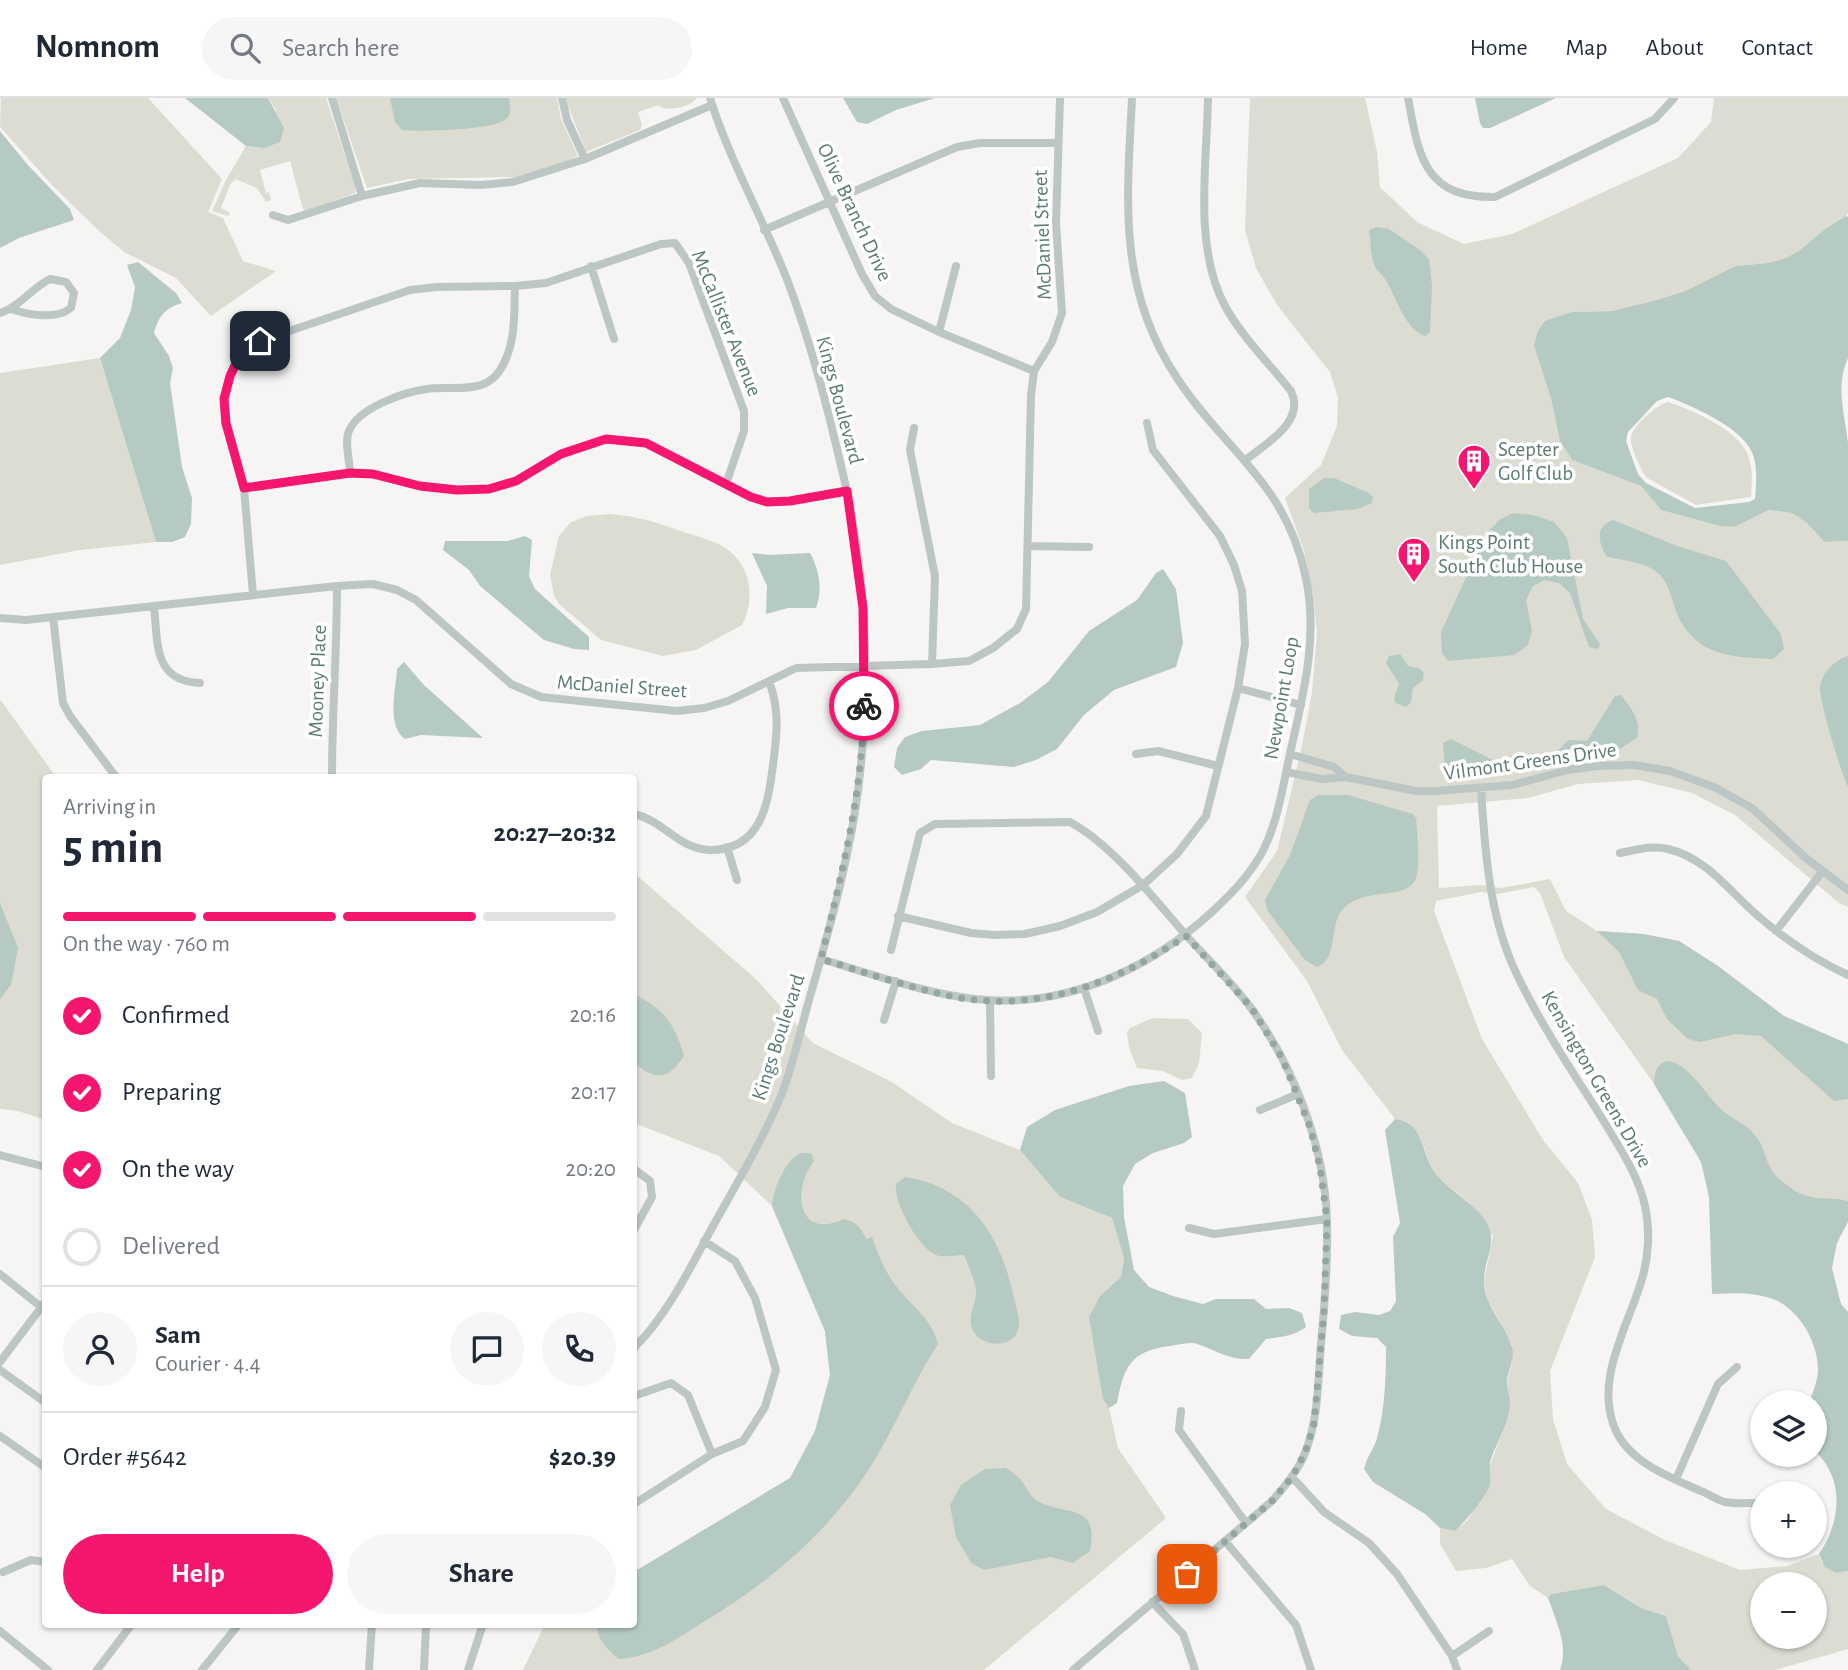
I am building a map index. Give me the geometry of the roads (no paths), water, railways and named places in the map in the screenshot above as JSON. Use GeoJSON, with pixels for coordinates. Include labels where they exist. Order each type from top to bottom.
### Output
{"type":"FeatureCollection","features":[{"type":"Feature","properties":{"kind":"street"},"geometry":{"type":"LineString","coordinates":[[332,98],[362,196]]}},
{"type":"Feature","properties":{"kind":"street"},"geometry":{"type":"LineString","coordinates":[[562,98],[567,120],[585,159]]}},
{"type":"Feature","properties":{"kind":"street","name":"Olive Branch Drive"},"geometry":{"type":"LineString","coordinates":[[783,98],[862,274],[875,296],[891,309],[939,332],[1034,371]]}},
{"type":"Feature","properties":{"kind":"street","name":"McDaniel Street"},"geometry":{"type":"LineString","coordinates":[[0,618],[16,620],[53,617],[373,584],[397,590],[416,600],[511,684],[541,697],[667,711],[691,710],[728,701],[796,668],[969,661],[993,648],[1017,629],[1026,609],[1031,395],[1034,371],[1052,342],[1062,313],[1056,223],[1060,98]]}},
{"type":"Feature","properties":{"kind":"street","name":"Newpoint Loop"},"geometry":{"type":"LineString","coordinates":[[821,959],[954,997],[1027,1000],[1084,988],[1146,962],[1186,936],[1244,881],[1261,854],[1271,831],[1301,705],[1311,650],[1310,601],[1306,576],[1298,545],[1274,496],[1177,378],[1159,348],[1146,316],[1130,254],[1127,226],[1132,98]]}},
{"type":"Feature","properties":{"kind":"street"},"geometry":{"type":"LineString","coordinates":[[1208,98],[1204,229],[1211,273],[1231,316],[1291,391],[1295,402],[1293,416],[1288,424],[1246,460]]}},
{"type":"Feature","properties":{"kind":"street"},"geometry":{"type":"LineString","coordinates":[[1408,98],[1423,163],[1445,187],[1475,197],[1495,197],[1655,119],[1674,98]]}},
{"type":"Feature","properties":{"kind":"street"},"geometry":{"type":"LineString","coordinates":[[273,215],[288,220],[362,196],[420,183],[481,185],[513,182],[585,159],[711,102]]}},
{"type":"Feature","properties":{"kind":"street","name":"Kings Boulevard"},"geometry":{"type":"LineString","coordinates":[[637,1344],[665,1309],[746,1168],[782,1092],[821,959],[855,814],[863,751],[863,608],[847,491],[813,360],[787,281],[711,102]]}},
{"type":"Feature","properties":{"kind":"street"},"geometry":{"type":"LineString","coordinates":[[764,229],[957,147],[980,143],[1058,143]]}},
{"type":"Feature","properties":{"kind":"street","name":"McCallister Avenue"},"geometry":{"type":"LineString","coordinates":[[253,595],[244,488],[226,423],[224,399],[230,376],[241,353],[260,341],[410,290],[516,286],[546,282],[660,244],[675,243],[689,263],[744,411],[744,431],[726,484]]}},
{"type":"Feature","properties":{"kind":"street"},"geometry":{"type":"LineString","coordinates":[[591,266],[614,339]]}},
{"type":"Feature","properties":{"kind":"street"},"geometry":{"type":"LineString","coordinates":[[939,332],[956,266]]}},
{"type":"Feature","properties":{"kind":"street"},"geometry":{"type":"LineString","coordinates":[[0,313],[11,309],[50,279],[66,282],[74,293],[71,308],[65,313],[24,313],[11,309]]}},
{"type":"Feature","properties":{"kind":"street"},"geometry":{"type":"LineString","coordinates":[[350,473],[348,432],[360,415],[382,403],[426,389],[471,389],[488,384],[503,367],[513,336],[516,286]]}},
{"type":"Feature","properties":{"kind":"street"},"geometry":{"type":"LineString","coordinates":[[898,916],[971,933],[994,935],[1025,934],[1060,926],[1097,912],[1143,885],[1177,853],[1206,816],[1238,688],[1245,644],[1242,591],[1234,565],[1220,536],[1153,450],[1147,424]]}},
{"type":"Feature","properties":{"kind":"street"},"geometry":{"type":"LineString","coordinates":[[914,428],[910,450],[934,576],[932,664]]}},
{"type":"Feature","properties":{"kind":"street"},"geometry":{"type":"LineString","coordinates":[[244,488],[350,473],[373,474],[420,486],[457,490],[489,489],[516,481],[561,454],[606,439],[646,443],[751,497],[767,502],[790,501],[847,491]]}},
{"type":"Feature","properties":{"kind":"street"},"geometry":{"type":"LineString","coordinates":[[1028,546],[1089,547]]}},
{"type":"Feature","properties":{"kind":"street","name":"Mooney Place"},"geometry":{"type":"LineString","coordinates":[[332,774],[337,586]]}},
{"type":"Feature","properties":{"kind":"street"},"geometry":{"type":"LineString","coordinates":[[154,606],[158,650],[164,667],[180,681],[200,684]]}},
{"type":"Feature","properties":{"kind":"street"},"geometry":{"type":"LineString","coordinates":[[53,617],[63,703],[114,774]]}},
{"type":"Feature","properties":{"kind":"street"},"geometry":{"type":"LineString","coordinates":[[637,815],[653,822],[688,846],[708,850],[727,847],[741,841],[754,830],[768,804],[778,715],[769,681]]}},
{"type":"Feature","properties":{"kind":"street"},"geometry":{"type":"LineString","coordinates":[[1238,688],[1301,705]]}},
{"type":"Feature","properties":{"kind":"street"},"geometry":{"type":"LineString","coordinates":[[1136,754],[1158,751],[1218,766]]}},
{"type":"Feature","properties":{"kind":"street","name":"Vilmont Greens Drive"},"geometry":{"type":"LineString","coordinates":[[1290,754],[1334,767],[1346,777]]}},
{"type":"Feature","properties":{"kind":"street","name":"Vilmont Greens Drive"},"geometry":{"type":"LineString","coordinates":[[1286,772],[1322,779],[1346,777],[1416,791],[1521,783],[1568,770],[1597,766],[1634,765],[1670,771],[1705,783],[1740,800],[1765,818],[1822,872],[1848,890]]}},
{"type":"Feature","properties":{"kind":"street","name":"Kensington Greens Drive"},"geometry":{"type":"LineString","coordinates":[[1481,788],[1488,873],[1508,954],[1518,979],[1627,1161],[1645,1204],[1648,1225],[1643,1276],[1608,1382],[1609,1408],[1616,1432],[1629,1450],[1676,1479],[1726,1502],[1750,1503]]}},
{"type":"Feature","properties":{"kind":"street"},"geometry":{"type":"LineString","coordinates":[[891,950],[920,833],[935,824],[1070,822],[1085,830],[1143,885],[1251,1007],[1282,1058],[1298,1094],[1320,1167],[1327,1219],[1324,1311],[1314,1424],[1305,1453],[1292,1477],[1272,1501],[1073,1670]]}},
{"type":"Feature","properties":{"kind":"street"},"geometry":{"type":"LineString","coordinates":[[727,847],[737,880]]}},
{"type":"Feature","properties":{"kind":"street"},"geometry":{"type":"LineString","coordinates":[[1620,853],[1650,848],[1669,849],[1706,867],[1776,931],[1806,953],[1848,975]]}},
{"type":"Feature","properties":{"kind":"street"},"geometry":{"type":"LineString","coordinates":[[1776,931],[1822,872]]}},
{"type":"Feature","properties":{"kind":"street"},"geometry":{"type":"LineString","coordinates":[[884,1020],[896,981]]}},
{"type":"Feature","properties":{"kind":"street"},"geometry":{"type":"LineString","coordinates":[[1084,988],[1098,1031]]}},
{"type":"Feature","properties":{"kind":"street"},"geometry":{"type":"LineString","coordinates":[[990,1000],[991,1076]]}},
{"type":"Feature","properties":{"kind":"street"},"geometry":{"type":"LineString","coordinates":[[1260,1110],[1298,1094]]}},
{"type":"Feature","properties":{"kind":"street"},"geometry":{"type":"LineString","coordinates":[[0,1155],[42,1166]]}},
{"type":"Feature","properties":{"kind":"street"},"geometry":{"type":"LineString","coordinates":[[637,1171],[650,1181],[652,1197],[637,1224]]}},
{"type":"Feature","properties":{"kind":"street"},"geometry":{"type":"LineString","coordinates":[[1189,1228],[1214,1234],[1327,1219]]}},
{"type":"Feature","properties":{"kind":"street"},"geometry":{"type":"LineString","coordinates":[[637,1502],[712,1454],[743,1441],[765,1407],[776,1370],[755,1298],[735,1261],[704,1241]]}},
{"type":"Feature","properties":{"kind":"street"},"geometry":{"type":"LineString","coordinates":[[0,1274],[42,1306]]}},
{"type":"Feature","properties":{"kind":"street"},"geometry":{"type":"LineString","coordinates":[[0,1362],[42,1310]]}},
{"type":"Feature","properties":{"kind":"street"},"geometry":{"type":"LineString","coordinates":[[1676,1479],[1718,1384],[1737,1367]]}},
{"type":"Feature","properties":{"kind":"street"},"geometry":{"type":"LineString","coordinates":[[0,1370],[42,1400]]}},
{"type":"Feature","properties":{"kind":"street"},"geometry":{"type":"LineString","coordinates":[[637,1395],[671,1384],[688,1395],[712,1454]]}},
{"type":"Feature","properties":{"kind":"street"},"geometry":{"type":"LineString","coordinates":[[1181,1411],[1179,1430],[1246,1523]]}},
{"type":"Feature","properties":{"kind":"street"},"geometry":{"type":"LineString","coordinates":[[0,1436],[42,1465]]}},
{"type":"Feature","properties":{"kind":"street"},"geometry":{"type":"LineString","coordinates":[[1292,1477],[1324,1512],[1369,1543],[1397,1574],[1452,1656],[1457,1670]]}},
{"type":"Feature","properties":{"kind":"street"},"geometry":{"type":"LineString","coordinates":[[1225,1541],[1296,1625],[1311,1670]]}},
{"type":"Feature","properties":{"kind":"street"},"geometry":{"type":"LineString","coordinates":[[1,1572],[31,1560],[42,1561]]}},
{"type":"Feature","properties":{"kind":"street"},"geometry":{"type":"LineString","coordinates":[[1152,1602],[1183,1634],[1195,1670]]}},
{"type":"Feature","properties":{"kind":"street"},"geometry":{"type":"LineString","coordinates":[[97,1670],[127,1628]]}},
{"type":"Feature","properties":{"kind":"street"},"geometry":{"type":"LineString","coordinates":[[202,1670],[236,1628]]}},
{"type":"Feature","properties":{"kind":"street"},"geometry":{"type":"LineString","coordinates":[[369,1670],[372,1628]]}},
{"type":"Feature","properties":{"kind":"street"},"geometry":{"type":"LineString","coordinates":[[424,1670],[426,1628]]}},
{"type":"Feature","properties":{"kind":"street"},"geometry":{"type":"LineString","coordinates":[[468,1670],[482,1628]]}},
{"type":"Feature","properties":{"kind":"street"},"geometry":{"type":"LineString","coordinates":[[0,1631],[48,1670]]}},
{"type":"Feature","properties":{"kind":"street"},"geometry":{"type":"LineString","coordinates":[[1452,1656],[1489,1632]]}},
{"type":"Feature","properties":{"kind":"place","name":"Scepter Golf Club"},"geometry":{"type":"Point","coordinates":[1474,491]}},
{"type":"Feature","properties":{"kind":"place","name":"Kings Point South Club House"},"geometry":{"type":"Point","coordinates":[1414,584]}}]}
